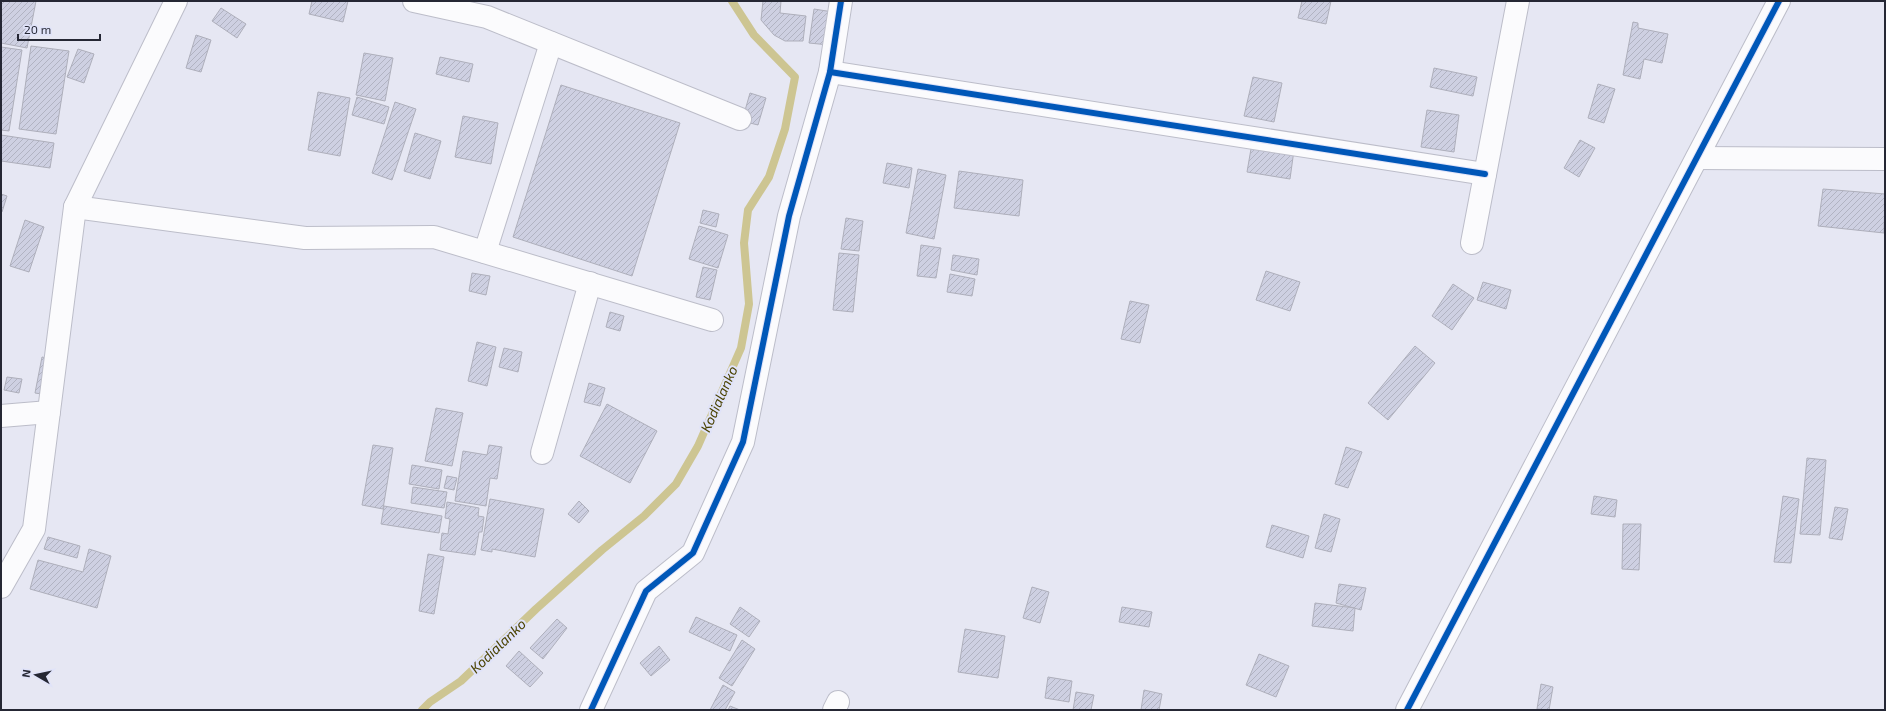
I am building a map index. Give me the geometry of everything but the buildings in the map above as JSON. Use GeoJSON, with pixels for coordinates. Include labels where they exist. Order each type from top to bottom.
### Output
{"type":"FeatureCollection","features":[{"type":"Feature","properties":{"kind":"street"},"geometry":{"type":"LineString","coordinates":[[1,587],[34,529],[75,207],[176,1]]}},
{"type":"Feature","properties":{"kind":"street"},"geometry":{"type":"LineString","coordinates":[[414,1],[487,17],[740,119]]}},
{"type":"Feature","properties":{"kind":"street"},"geometry":{"type":"LineString","coordinates":[[590,710],[646,591],[693,553],[743,442],[789,216],[830,72],[841,1]]}},
{"type":"Feature","properties":{"kind":"street"},"geometry":{"type":"LineString","coordinates":[[1472,242],[1518,1]]}},
{"type":"Feature","properties":{"kind":"street"},"geometry":{"type":"LineString","coordinates":[[1407,710],[1779,1]]}},
{"type":"Feature","properties":{"kind":"street"},"geometry":{"type":"LineString","coordinates":[[485,252],[551,43]]}},
{"type":"Feature","properties":{"kind":"street"},"geometry":{"type":"LineString","coordinates":[[830,72],[1484,174]]}},
{"type":"Feature","properties":{"kind":"street"},"geometry":{"type":"LineString","coordinates":[[1697,158],[1885,159]]}},
{"type":"Feature","properties":{"kind":"street"},"geometry":{"type":"LineString","coordinates":[[75,207],[305,238],[434,236],[712,320]]}},
{"type":"Feature","properties":{"kind":"street"},"geometry":{"type":"LineString","coordinates":[[542,453],[590,283]]}},
{"type":"Feature","properties":{"kind":"street"},"geometry":{"type":"LineString","coordinates":[[1,416],[48,412]]}},
{"type":"Feature","properties":{"kind":"waterway","name":"Kodialanko"},"geometry":{"type":"LineString","coordinates":[[422,710],[430,702],[461,681],[536,609],[602,550],[644,516],[676,484],[698,446],[741,348],[749,304],[744,243],[748,210],[769,177],[785,129],[795,77],[754,35],[732,1]]}},
{"type":"Feature","properties":{"kind":"cycle path"},"geometry":{"type":"LineString","coordinates":[[591,710],[646,591],[693,553],[743,442],[789,216],[830,72],[841,1]]}},
{"type":"Feature","properties":{"kind":"cycle path"},"geometry":{"type":"LineString","coordinates":[[1407,710],[1779,1]]}},
{"type":"Feature","properties":{"kind":"cycle path"},"geometry":{"type":"LineString","coordinates":[[830,72],[1485,174]]}}]}
